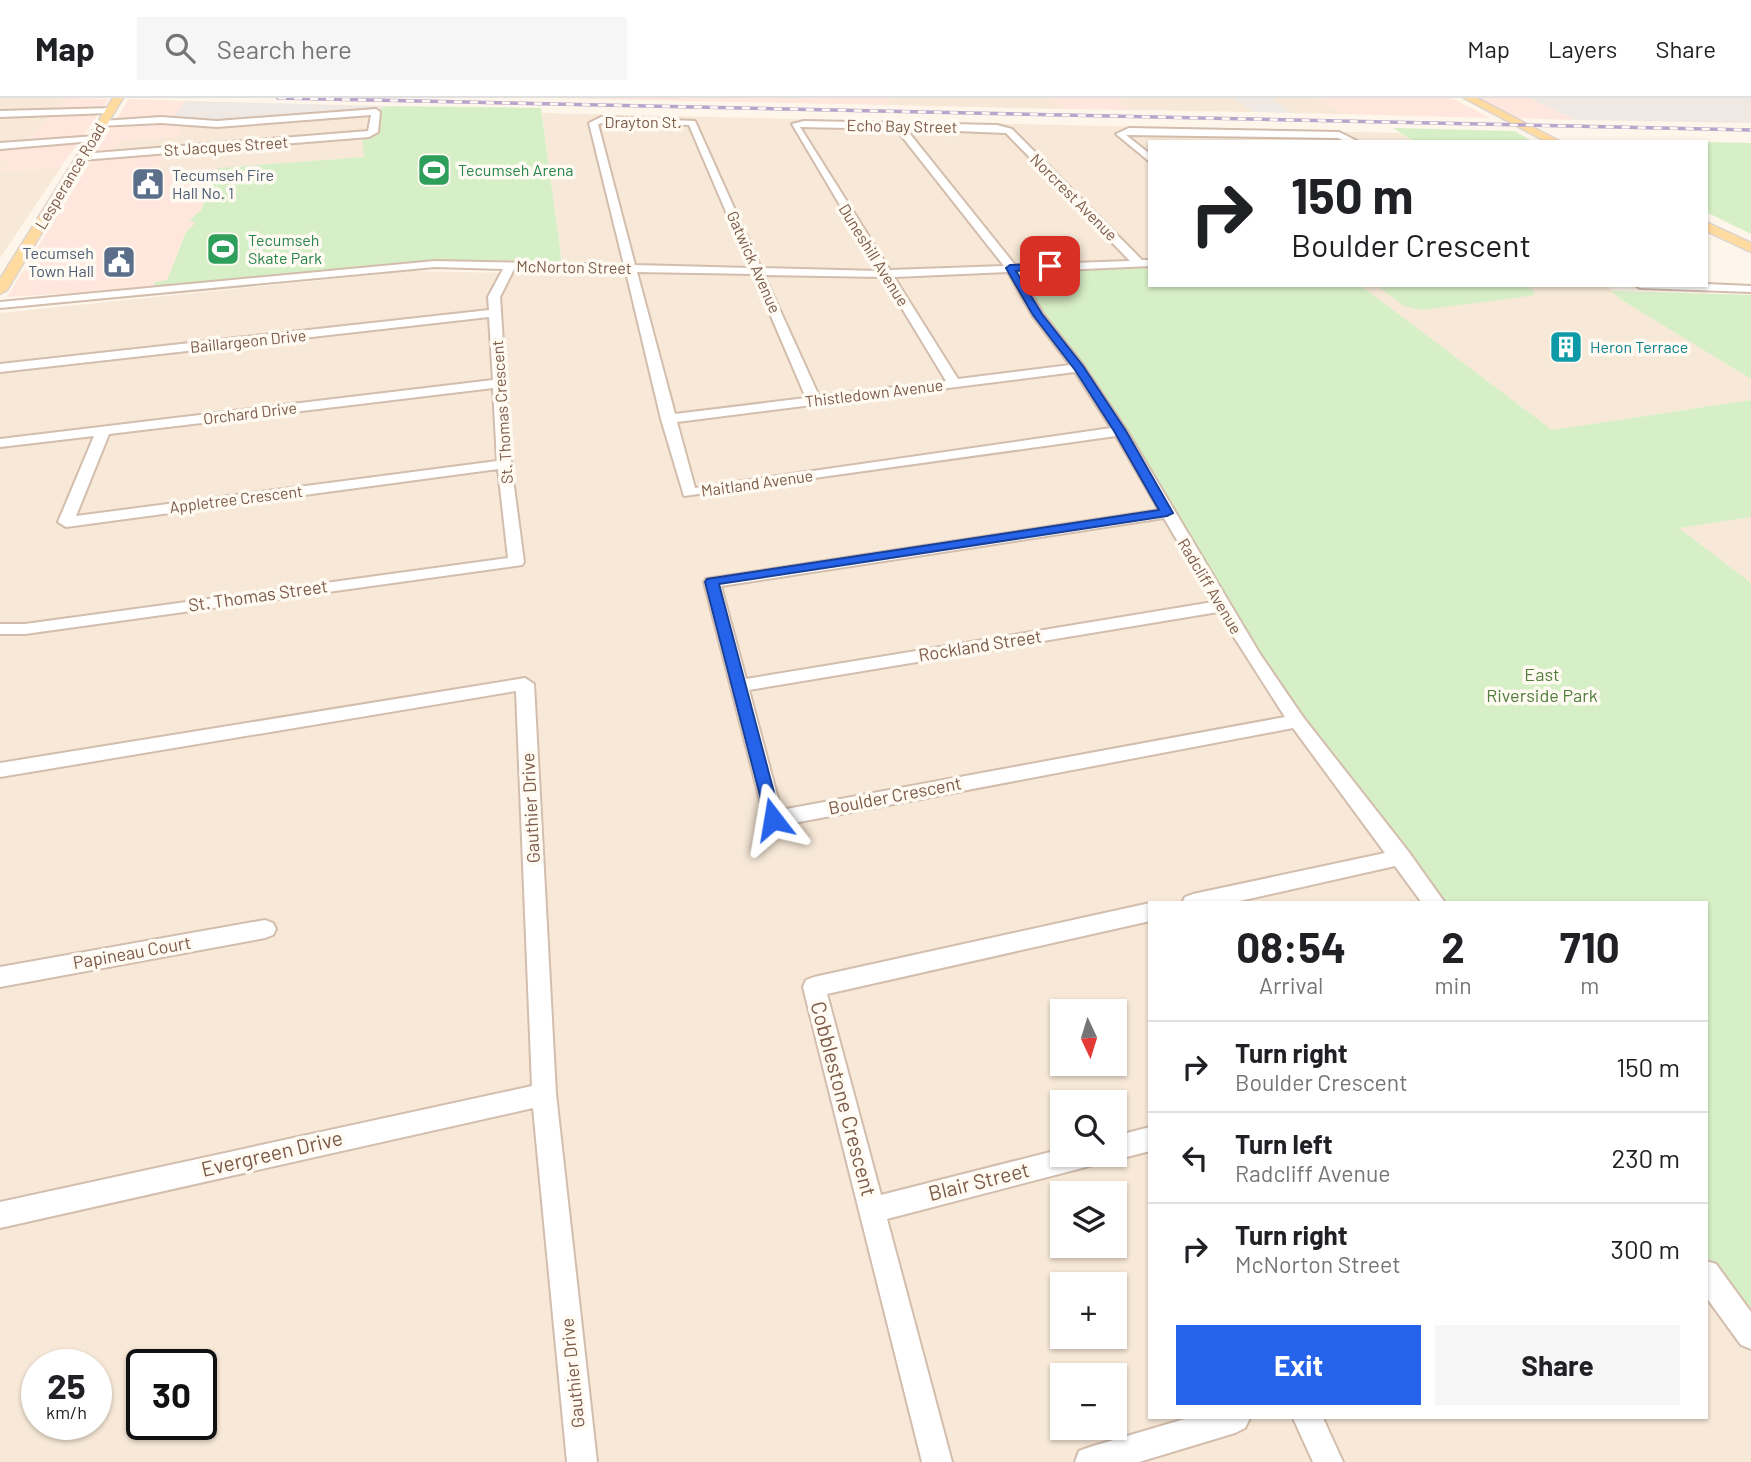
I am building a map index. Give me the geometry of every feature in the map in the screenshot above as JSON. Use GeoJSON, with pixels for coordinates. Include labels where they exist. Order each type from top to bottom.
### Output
{"type":"FeatureCollection","features":[{"type":"Feature","properties":{"kind":"main road","name":"Lesperance Road"},"geometry":{"type":"LineString","coordinates":[[0,290],[118,98]]}},
{"type":"Feature","properties":{"kind":"main road"},"geometry":{"type":"LineString","coordinates":[[1456,98],[1537,140]]}},
{"type":"Feature","properties":{"kind":"main road"},"geometry":{"type":"LineString","coordinates":[[1469,98],[1552,140]]}},
{"type":"Feature","properties":{"kind":"main road"},"geometry":{"type":"LineString","coordinates":[[1708,218],[1751,239]]}},
{"type":"Feature","properties":{"kind":"main road"},"geometry":{"type":"LineString","coordinates":[[1708,227],[1751,248]]}},
{"type":"Feature","properties":{"kind":"street"},"geometry":{"type":"LineString","coordinates":[[0,114],[110,110]]}},
{"type":"Feature","properties":{"kind":"street"},"geometry":{"type":"LineString","coordinates":[[102,124],[161,120],[207,125],[376,112]]}},
{"type":"Feature","properties":{"kind":"street","name":"St Jacques Street"},"geometry":{"type":"LineString","coordinates":[[82,157],[369,134],[374,132],[376,112]]}},
{"type":"Feature","properties":{"kind":"street","name":"Drayton St."},"geometry":{"type":"LineString","coordinates":[[593,123],[601,120],[692,123]]}},
{"type":"Feature","properties":{"kind":"street","name":"Maitland Avenue"},"geometry":{"type":"LineString","coordinates":[[593,123],[689,493],[1120,431]]}},
{"type":"Feature","properties":{"kind":"street","name":"Gatwick Avenue"},"geometry":{"type":"LineString","coordinates":[[692,123],[814,401]]}},
{"type":"Feature","properties":{"kind":"street","name":"Echo Bay Street"},"geometry":{"type":"LineString","coordinates":[[795,126],[997,128],[1009,131]]}},
{"type":"Feature","properties":{"kind":"street","name":"Duneshill Avenue"},"geometry":{"type":"LineString","coordinates":[[795,126],[954,383]]}},
{"type":"Feature","properties":{"kind":"street","name":"Radcliff Avenue"},"geometry":{"type":"LineString","coordinates":[[900,126],[1010,268],[1038,315],[1079,369],[1120,431],[1221,606],[1297,721],[1433,901]]}},
{"type":"Feature","properties":{"kind":"street","name":"Norcrest Avenue"},"geometry":{"type":"LineString","coordinates":[[1009,131],[1144,263]]}},
{"type":"Feature","properties":{"kind":"street"},"geometry":{"type":"LineString","coordinates":[[1120,134],[1129,131],[1339,135],[1350,140]]}},
{"type":"Feature","properties":{"kind":"street"},"geometry":{"type":"LineString","coordinates":[[1230,133],[1240,140]]}},
{"type":"Feature","properties":{"kind":"street"},"geometry":{"type":"LineString","coordinates":[[1120,134],[1148,157]]}},
{"type":"Feature","properties":{"kind":"street"},"geometry":{"type":"LineString","coordinates":[[0,146],[93,138]]}},
{"type":"Feature","properties":{"kind":"street","name":"McNorton Street"},"geometry":{"type":"LineString","coordinates":[[0,306],[410,265],[885,274],[1144,263]]}},
{"type":"Feature","properties":{"kind":"street","name":"St. Thomas Crescent"},"geometry":{"type":"LineString","coordinates":[[510,266],[494,297],[504,464],[516,562]]}},
{"type":"Feature","properties":{"kind":"street"},"geometry":{"type":"LineString","coordinates":[[1696,287],[1751,289]]}},
{"type":"Feature","properties":{"kind":"street","name":"Baillargeon Drive"},"geometry":{"type":"LineString","coordinates":[[0,368],[496,313]]}},
{"type":"Feature","properties":{"kind":"street","name":"Thistledown Avenue"},"geometry":{"type":"LineString","coordinates":[[668,419],[1079,369]]}},
{"type":"Feature","properties":{"kind":"street","name":"Orchard Drive"},"geometry":{"type":"LineString","coordinates":[[0,443],[499,383]]}},
{"type":"Feature","properties":{"kind":"street","name":"Appletree Crescent"},"geometry":{"type":"LineString","coordinates":[[103,431],[66,522],[504,464]]}},
{"type":"Feature","properties":{"kind":"street","name":"Boulder Crescent"},"geometry":{"type":"LineString","coordinates":[[1167,513],[712,582],[773,819],[1297,721]]}},
{"type":"Feature","properties":{"kind":"street","name":"St. Thomas Street"},"geometry":{"type":"LineString","coordinates":[[0,629],[25,629],[516,562]]}},
{"type":"Feature","properties":{"kind":"street","name":"Rockland Street"},"geometry":{"type":"LineString","coordinates":[[739,686],[1221,606]]}},
{"type":"Feature","properties":{"kind":"street","name":"Gauthier Drive"},"geometry":{"type":"LineString","coordinates":[[0,770],[525,684],[544,1094],[582,1462]]}},
{"type":"Feature","properties":{"kind":"street"},"geometry":{"type":"LineString","coordinates":[[1202,901],[1401,858]]}},
{"type":"Feature","properties":{"kind":"street","name":"Cobblestone Crescent"},"geometry":{"type":"LineString","coordinates":[[937,1462],[814,987],[1148,912]]}},
{"type":"Feature","properties":{"kind":"street","name":"Papineau Court"},"geometry":{"type":"LineString","coordinates":[[0,977],[265,929]]}},
{"type":"Feature","properties":{"kind":"street","name":"Evergreen Drive"},"geometry":{"type":"LineString","coordinates":[[0,1215],[544,1094]]}},
{"type":"Feature","properties":{"kind":"street"},"geometry":{"type":"LineString","coordinates":[[1127,1145],[1148,1140]]}},
{"type":"Feature","properties":{"kind":"street","name":"Blair Street"},"geometry":{"type":"LineString","coordinates":[[872,1210],[1050,1164]]}},
{"type":"Feature","properties":{"kind":"street"},"geometry":{"type":"LineString","coordinates":[[1708,1279],[1751,1335]]}},
{"type":"Feature","properties":{"kind":"street"},"geometry":{"type":"LineString","coordinates":[[1090,1462],[1232,1419]]}},
{"type":"Feature","properties":{"kind":"street"},"geometry":{"type":"LineString","coordinates":[[1308,1419],[1328,1462]]}},
{"type":"Feature","properties":{"kind":"shaded area"},"geometry":{"type":"Polygon","coordinates":[[[0,98],[67,98],[27,140],[7,141],[0,151],[0,98]]]}},
{"type":"Feature","properties":{"kind":"shaded area"},"geometry":{"type":"Polygon","coordinates":[[[67,98],[109,99],[61,167],[1,171],[11,159],[0,160],[0,151],[7,141],[27,140],[67,98]]]}},
{"type":"Feature","properties":{"kind":"shaded area"},"geometry":{"type":"Polygon","coordinates":[[[544,98],[886,98],[891,105],[595,99],[544,98]]]}},
{"type":"Feature","properties":{"kind":"shaded area"},"geometry":{"type":"Polygon","coordinates":[[[886,98],[1051,98],[1064,109],[891,105],[886,98]]]}},
{"type":"Feature","properties":{"kind":"shaded area"},"geometry":{"type":"Polygon","coordinates":[[[1051,98],[1116,98],[1131,110],[1064,109],[1051,98]]]}},
{"type":"Feature","properties":{"kind":"shaded area"},"geometry":{"type":"Polygon","coordinates":[[[1116,98],[1232,98],[1253,112],[1131,110],[1116,98]]]}},
{"type":"Feature","properties":{"kind":"shaded area"},"geometry":{"type":"Polygon","coordinates":[[[1232,98],[1270,98],[1294,113],[1253,112],[1232,98]]]}},
{"type":"Feature","properties":{"kind":"shaded area"},"geometry":{"type":"Polygon","coordinates":[[[1270,98],[1316,98],[1345,114],[1294,113],[1270,98]]]}},
{"type":"Feature","properties":{"kind":"shaded area"},"geometry":{"type":"Polygon","coordinates":[[[1316,98],[1452,98],[1490,118],[1345,114],[1316,98]]]}},
{"type":"Feature","properties":{"kind":"shaded area"},"geometry":{"type":"Polygon","coordinates":[[[1476,98],[1529,98],[1575,120],[1515,118],[1476,98]]]}},
{"type":"Feature","properties":{"kind":"shaded area"},"geometry":{"type":"Polygon","coordinates":[[[1529,98],[1751,98],[1751,123],[1575,120],[1529,98]]]}},
{"type":"Feature","properties":{"kind":"shaded area"},"geometry":{"type":"Polygon","coordinates":[[[129,99],[186,101],[172,121],[185,123],[177,137],[120,140],[115,150],[96,152],[129,99]]]}},
{"type":"Feature","properties":{"kind":"shaded area"},"geometry":{"type":"Polygon","coordinates":[[[186,101],[387,106],[379,110],[208,123],[174,116],[186,101]]]}},
{"type":"Feature","properties":{"kind":"shaded area"},"geometry":{"type":"Polygon","coordinates":[[[542,113],[1400,133],[1412,140],[1148,140],[1148,267],[1096,267],[1025,281],[1041,309],[1098,387],[1177,513],[1254,649],[1443,901],[1148,901],[1148,1419],[1708,1419],[1708,1259],[1751,1317],[1751,1462],[0,1462],[0,313],[410,271],[564,274],[542,113]]]}},
{"type":"Feature","properties":{"kind":"shaded area"},"geometry":{"type":"Polygon","coordinates":[[[379,114],[379,133],[365,157],[154,173],[169,146],[115,150],[120,140],[156,137],[185,123],[207,127],[379,114]]]}},
{"type":"Feature","properties":{"kind":"shaded area"},"geometry":{"type":"Polygon","coordinates":[[[167,152],[155,173],[218,168],[201,210],[191,220],[196,222],[186,232],[167,280],[153,288],[7,297],[91,161],[96,158],[167,152]]]}},
{"type":"Feature","properties":{"kind":"shaded area"},"geometry":{"type":"Polygon","coordinates":[[[11,159],[2,171],[61,167],[0,258],[0,160],[11,159]]]}},
{"type":"Feature","properties":{"kind":"shaded area"},"geometry":{"type":"Polygon","coordinates":[[[1363,287],[1609,287],[1620,299],[1751,379],[1751,400],[1552,430],[1363,287]]]}},
{"type":"Feature","properties":{"kind":"shaded area"},"geometry":{"type":"Polygon","coordinates":[[[1751,517],[1751,583],[1679,528],[1751,517]]]}},
{"type":"Feature","properties":{"kind":"green space"},"geometry":{"type":"Polygon","coordinates":[[[387,106],[541,108],[562,262],[420,261],[153,288],[155,282],[167,280],[186,232],[195,223],[190,220],[201,210],[218,168],[364,157],[362,137],[379,133],[379,110],[387,106]]]}},
{"type":"Feature","properties":{"kind":"green space"},"geometry":{"type":"Polygon","coordinates":[[[1393,128],[1514,131],[1530,140],[1412,140],[1393,128]]]}},
{"type":"Feature","properties":{"kind":"green space"},"geometry":{"type":"Polygon","coordinates":[[[1708,142],[1751,143],[1751,234],[1708,213],[1708,142]]]}},
{"type":"Feature","properties":{"kind":"green space","name":"East Riverside Park"},"geometry":{"type":"Polygon","coordinates":[[[1148,267],[1148,287],[1363,287],[1552,430],[1751,400],[1751,517],[1679,528],[1751,583],[1751,1317],[1708,1259],[1708,901],[1443,901],[1254,649],[1177,513],[1098,387],[1041,309],[1025,281],[1022,270],[1148,267]]]}},
{"type":"Feature","properties":{"kind":"green space"},"geometry":{"type":"Polygon","coordinates":[[[1379,287],[1531,287],[1535,295],[1423,310],[1404,306],[1379,287]]]}},
{"type":"Feature","properties":{"kind":"green space"},"geometry":{"type":"Polygon","coordinates":[[[1611,291],[1751,295],[1751,379],[1620,299],[1611,291]]]}},
{"type":"Feature","properties":{"kind":"railway"},"geometry":{"type":"LineString","coordinates":[[278,98],[1751,130]]}},
{"type":"Feature","properties":{"kind":"place","name":"Tecumseh Arena"},"geometry":{"type":"Point","coordinates":[434,170]}},
{"type":"Feature","properties":{"kind":"place","name":"Tecumseh Fire Hall No. 1"},"geometry":{"type":"Point","coordinates":[148,184]}},
{"type":"Feature","properties":{"kind":"place","name":"Tecumseh Skate Park"},"geometry":{"type":"Point","coordinates":[223,249]}},
{"type":"Feature","properties":{"kind":"place","name":"Tecumseh Town Hall"},"geometry":{"type":"Point","coordinates":[119,262]}},
{"type":"Feature","properties":{"kind":"place","name":"Heron Terrace"},"geometry":{"type":"Point","coordinates":[1566,347]}},
{"type":"Feature","properties":{"kind":"route"},"geometry":{"type":"LineString","coordinates":[[773,819],[712,582],[1167,513],[1120,431],[1079,369],[1038,315],[1010,268],[1050,266]]}}]}
